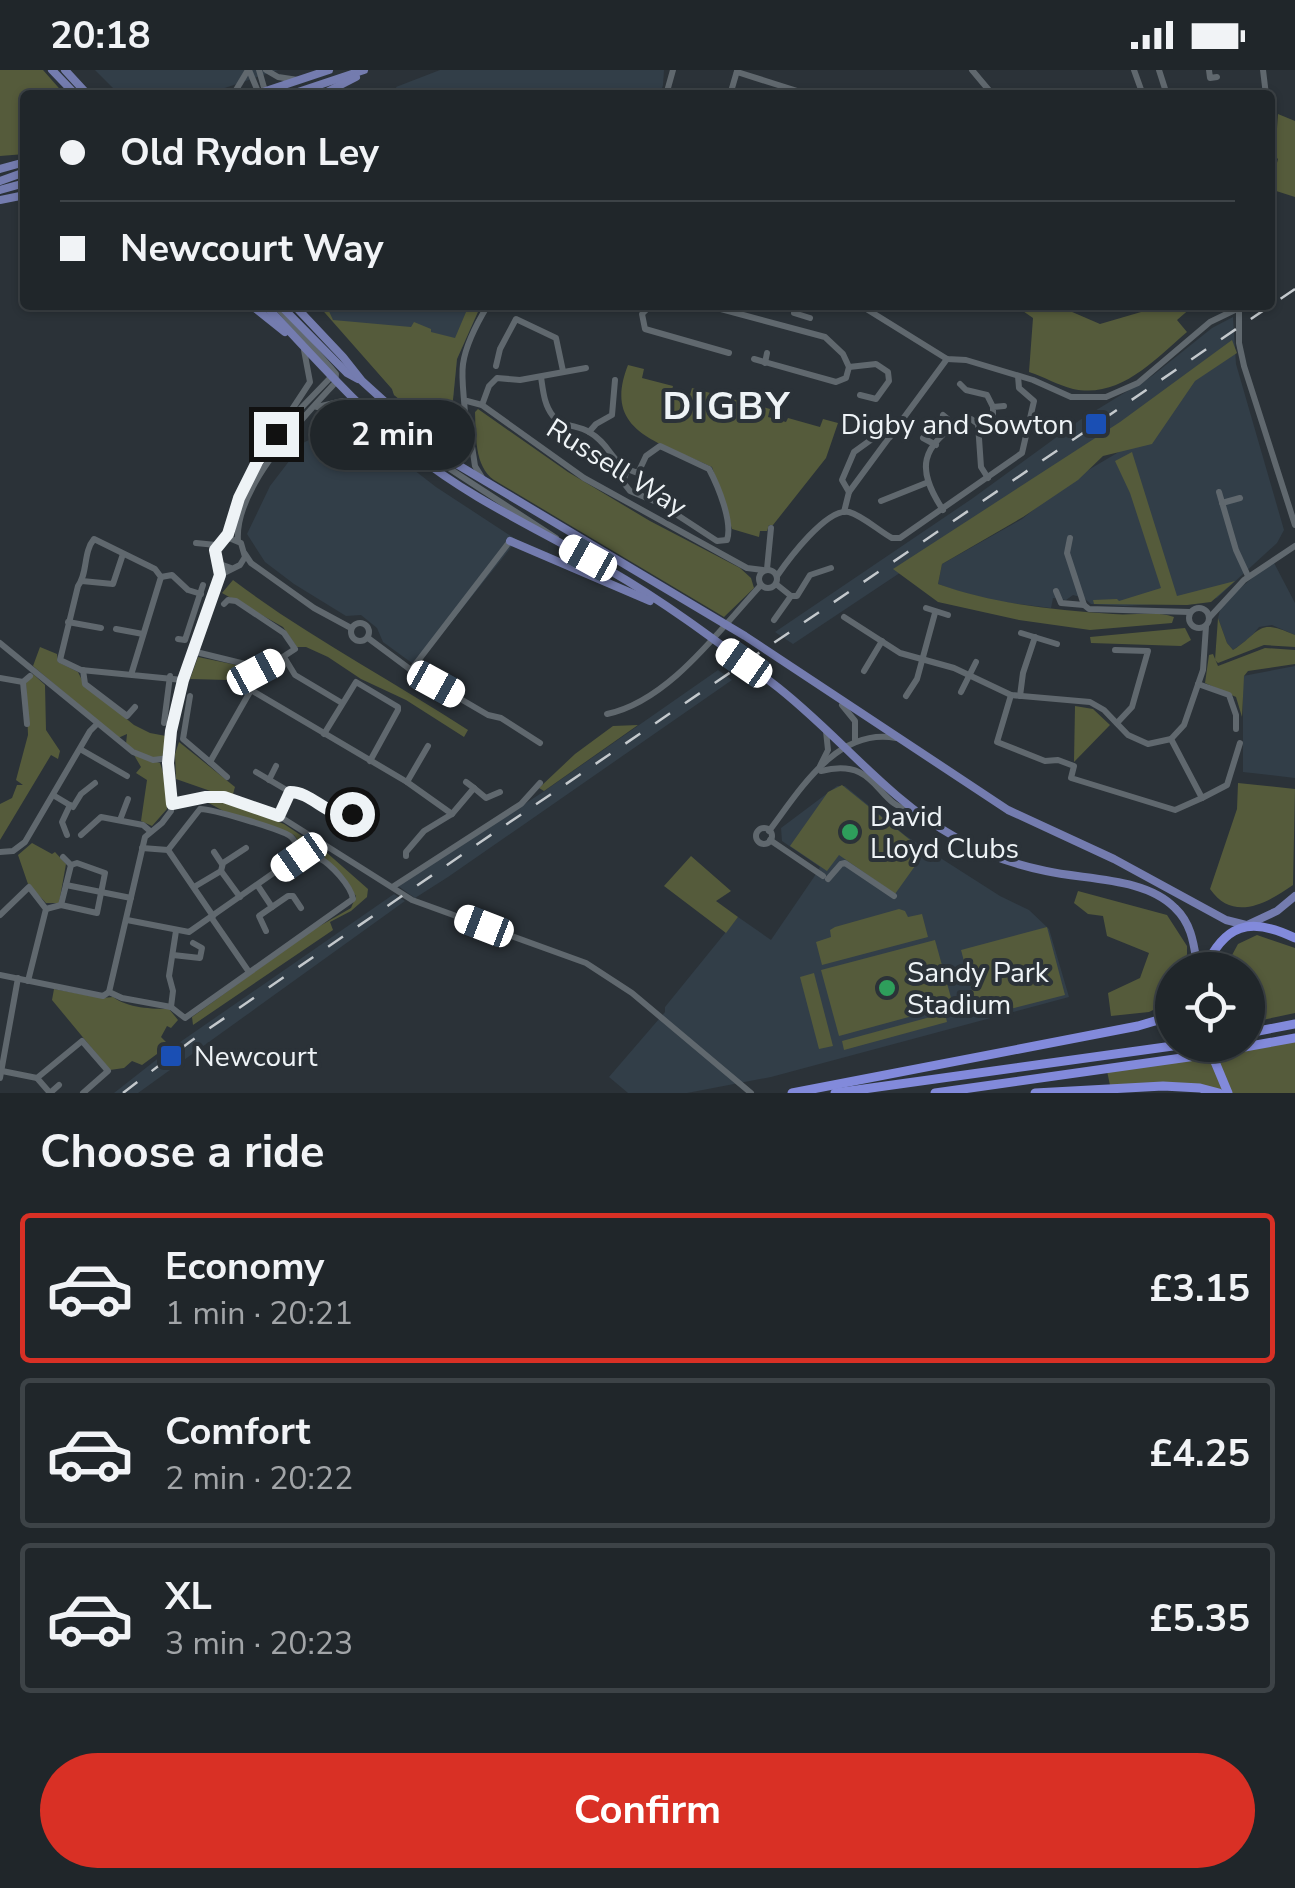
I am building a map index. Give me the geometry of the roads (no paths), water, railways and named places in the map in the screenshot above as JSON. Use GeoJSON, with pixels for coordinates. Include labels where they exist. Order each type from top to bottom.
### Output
{"type":"FeatureCollection","features":[{"type":"Feature","properties":{"kind":"highway"},"geometry":{"type":"LineString","coordinates":[[1214,952],[1222,940],[1246,925],[1270,928],[1295,938]]}},
{"type":"Feature","properties":{"kind":"highway"},"geometry":{"type":"LineString","coordinates":[[792,1093],[1155,1021]]}},
{"type":"Feature","properties":{"kind":"highway"},"geometry":{"type":"LineString","coordinates":[[1265,1030],[1295,1024]]}},
{"type":"Feature","properties":{"kind":"highway"},"geometry":{"type":"LineString","coordinates":[[934,1093],[1295,1038]]}},
{"type":"Feature","properties":{"kind":"highway"},"geometry":{"type":"LineString","coordinates":[[834,1093],[1155,1048]]}},
{"type":"Feature","properties":{"kind":"highway"},"geometry":{"type":"LineString","coordinates":[[1215,1062],[1228,1093]]}},
{"type":"Feature","properties":{"kind":"highway"},"geometry":{"type":"LineString","coordinates":[[1036,1093],[1163,1086],[1219,1093]]}},
{"type":"Feature","properties":{"kind":"main road"},"geometry":{"type":"LineString","coordinates":[[52,70],[71,90]]}},
{"type":"Feature","properties":{"kind":"main road"},"geometry":{"type":"LineString","coordinates":[[65,70],[83,90]]}},
{"type":"Feature","properties":{"kind":"main road"},"geometry":{"type":"LineString","coordinates":[[272,90],[329,70]]}},
{"type":"Feature","properties":{"kind":"main road"},"geometry":{"type":"LineString","coordinates":[[305,90],[367,70]]}},
{"type":"Feature","properties":{"kind":"main road"},"geometry":{"type":"LineString","coordinates":[[330,90],[367,70]]}},
{"type":"Feature","properties":{"kind":"main road"},"geometry":{"type":"LineString","coordinates":[[257,310],[297,342]]}},
{"type":"Feature","properties":{"kind":"main road"},"geometry":{"type":"LineString","coordinates":[[269,310],[367,412],[428,464],[483,500],[612,572],[770,681],[851,743],[914,810],[957,838],[997,856],[1041,870],[1148,890],[1165,899],[1189,927],[1196,952]]}},
{"type":"Feature","properties":{"kind":"main road"},"geometry":{"type":"LineString","coordinates":[[283,310],[347,374],[362,382]]}},
{"type":"Feature","properties":{"kind":"main road"},"geometry":{"type":"LineString","coordinates":[[299,310],[362,382],[448,459],[769,652],[1022,818],[1114,859],[1216,915],[1246,925],[1277,911],[1295,896]]}},
{"type":"Feature","properties":{"kind":"main road"},"geometry":{"type":"LineString","coordinates":[[510,541],[557,563],[598,576],[668,610]]}},
{"type":"Feature","properties":{"kind":"street"},"geometry":{"type":"LineString","coordinates":[[262,70],[299,80]]}},
{"type":"Feature","properties":{"kind":"street"},"geometry":{"type":"LineString","coordinates":[[972,70],[989,90]]}},
{"type":"Feature","properties":{"kind":"street"},"geometry":{"type":"LineString","coordinates":[[737,71],[800,90]]}},
{"type":"Feature","properties":{"kind":"street"},"geometry":{"type":"LineString","coordinates":[[282,310],[334,378]]}},
{"type":"Feature","properties":{"kind":"street"},"geometry":{"type":"LineString","coordinates":[[428,464],[455,455],[462,443],[467,400],[463,360],[485,310]]}},
{"type":"Feature","properties":{"kind":"street"},"geometry":{"type":"LineString","coordinates":[[646,310],[642,324],[648,331],[729,353]]}},
{"type":"Feature","properties":{"kind":"street"},"geometry":{"type":"LineString","coordinates":[[724,310],[831,342],[843,354],[848,367],[846,378],[836,382],[754,359]]}},
{"type":"Feature","properties":{"kind":"street"},"geometry":{"type":"LineString","coordinates":[[752,318],[754,310]]}},
{"type":"Feature","properties":{"kind":"street"},"geometry":{"type":"LineString","coordinates":[[868,310],[946,359],[966,360],[1072,397],[1106,396],[1138,383],[1210,322],[1233,310]]}},
{"type":"Feature","properties":{"kind":"street"},"geometry":{"type":"LineString","coordinates":[[1239,310],[1244,366],[1295,526]]}},
{"type":"Feature","properties":{"kind":"street"},"geometry":{"type":"LineString","coordinates":[[799,330],[802,316]]}},
{"type":"Feature","properties":{"kind":"street"},"geometry":{"type":"LineString","coordinates":[[496,366],[500,349],[516,320],[556,338],[564,371]]}},
{"type":"Feature","properties":{"kind":"street"},"geometry":{"type":"LineString","coordinates":[[719,350],[721,341]]}},
{"type":"Feature","properties":{"kind":"street"},"geometry":{"type":"LineString","coordinates":[[215,555],[247,481],[310,382],[304,350]]}},
{"type":"Feature","properties":{"kind":"street"},"geometry":{"type":"LineString","coordinates":[[765,362],[768,352]]}},
{"type":"Feature","properties":{"kind":"street"},"geometry":{"type":"LineString","coordinates":[[760,583],[769,588],[787,560],[823,524],[844,512],[849,492],[946,359]]}},
{"type":"Feature","properties":{"kind":"street"},"geometry":{"type":"LineString","coordinates":[[848,367],[880,365],[888,372],[887,384],[876,399],[860,395]]}},
{"type":"Feature","properties":{"kind":"street"},"geometry":{"type":"LineString","coordinates":[[482,405],[488,386],[497,378],[520,380],[586,368]]}},
{"type":"Feature","properties":{"kind":"street"},"geometry":{"type":"LineString","coordinates":[[276,434],[334,378],[347,374]]}},
{"type":"Feature","properties":{"kind":"street"},"geometry":{"type":"LineString","coordinates":[[844,512],[892,538],[900,538],[1022,453],[1034,401],[1019,388],[1018,376]]}},
{"type":"Feature","properties":{"kind":"street"},"geometry":{"type":"LineString","coordinates":[[541,377],[552,415],[564,424],[589,432],[626,470],[638,473],[646,456],[660,446],[707,466],[730,533],[727,540],[717,541],[659,502],[630,491],[623,482],[626,470]]}},
{"type":"Feature","properties":{"kind":"street"},"geometry":{"type":"LineString","coordinates":[[334,378],[258,478],[242,518],[238,541],[251,563],[314,608],[351,628]]}},
{"type":"Feature","properties":{"kind":"street"},"geometry":{"type":"LineString","coordinates":[[589,432],[613,413],[615,380]]}},
{"type":"Feature","properties":{"kind":"street"},"geometry":{"type":"LineString","coordinates":[[887,384],[898,392]]}},
{"type":"Feature","properties":{"kind":"street"},"geometry":{"type":"LineString","coordinates":[[960,384],[966,390],[987,395],[994,407],[992,430],[980,435]]}},
{"type":"Feature","properties":{"kind":"street"},"geometry":{"type":"LineString","coordinates":[[308,412],[343,400],[367,412]]}},
{"type":"Feature","properties":{"kind":"street","name":"Russell Way"},"geometry":{"type":"LineString","coordinates":[[467,400],[482,405],[584,478],[747,568],[760,583]]}},
{"type":"Feature","properties":{"kind":"street"},"geometry":{"type":"LineString","coordinates":[[994,407],[1004,406]]}},
{"type":"Feature","properties":{"kind":"street"},"geometry":{"type":"LineString","coordinates":[[466,414],[475,466],[485,483]]}},
{"type":"Feature","properties":{"kind":"street"},"geometry":{"type":"LineString","coordinates":[[943,415],[956,425]]}},
{"type":"Feature","properties":{"kind":"street"},"geometry":{"type":"LineString","coordinates":[[942,510],[926,482],[926,461],[936,445],[963,419],[978,424],[981,467],[988,478]]}},
{"type":"Feature","properties":{"kind":"street"},"geometry":{"type":"LineString","coordinates":[[464,428],[452,442],[450,469],[550,531],[562,544]]}},
{"type":"Feature","properties":{"kind":"street"},"geometry":{"type":"LineString","coordinates":[[849,492],[842,480],[854,452],[879,434],[890,437]]}},
{"type":"Feature","properties":{"kind":"street"},"geometry":{"type":"LineString","coordinates":[[420,436],[441,444],[452,442]]}},
{"type":"Feature","properties":{"kind":"street"},"geometry":{"type":"LineString","coordinates":[[923,438],[936,445]]}},
{"type":"Feature","properties":{"kind":"street"},"geometry":{"type":"LineString","coordinates":[[881,501],[926,482]]}},
{"type":"Feature","properties":{"kind":"street"},"geometry":{"type":"LineString","coordinates":[[886,486],[891,496]]}},
{"type":"Feature","properties":{"kind":"street"},"geometry":{"type":"LineString","coordinates":[[1220,492],[1242,568],[1248,576]]}},
{"type":"Feature","properties":{"kind":"street"},"geometry":{"type":"LineString","coordinates":[[1222,503],[1240,498]]}},
{"type":"Feature","properties":{"kind":"street"},"geometry":{"type":"LineString","coordinates":[[607,714],[648,699],[735,614],[767,570],[767,533]]}},
{"type":"Feature","properties":{"kind":"street"},"geometry":{"type":"LineString","coordinates":[[1070,538],[1068,553],[1084,605]]}},
{"type":"Feature","properties":{"kind":"street"},"geometry":{"type":"LineString","coordinates":[[130,675],[161,578],[155,568],[96,539],[90,544],[60,658],[82,670],[146,679],[170,676],[183,680]]}},
{"type":"Feature","properties":{"kind":"street"},"geometry":{"type":"LineString","coordinates":[[225,539],[238,541]]}},
{"type":"Feature","properties":{"kind":"street"},"geometry":{"type":"LineString","coordinates":[[411,670],[510,541]]}},
{"type":"Feature","properties":{"kind":"street"},"geometry":{"type":"LineString","coordinates":[[196,543],[218,545]]}},
{"type":"Feature","properties":{"kind":"street"},"geometry":{"type":"LineString","coordinates":[[0,975],[103,996],[109,992],[142,848],[150,831],[168,816],[172,804],[168,758],[183,680],[220,575],[220,564],[206,546]]}},
{"type":"Feature","properties":{"kind":"street"},"geometry":{"type":"LineString","coordinates":[[844,617],[863,633],[900,653],[940,663],[1016,696],[1090,702],[1128,735],[1142,743],[1156,744],[1171,739],[1184,726],[1204,661],[1208,622],[1220,603],[1248,576],[1295,546]]}},
{"type":"Feature","properties":{"kind":"street"},"geometry":{"type":"LineString","coordinates":[[82,581],[113,584],[124,553]]}},
{"type":"Feature","properties":{"kind":"street"},"geometry":{"type":"LineString","coordinates":[[240,564],[245,554]]}},
{"type":"Feature","properties":{"kind":"street"},"geometry":{"type":"LineString","coordinates":[[767,570],[787,560]]}},
{"type":"Feature","properties":{"kind":"street"},"geometry":{"type":"LineString","coordinates":[[819,560],[822,570]]}},
{"type":"Feature","properties":{"kind":"street"},"geometry":{"type":"LineString","coordinates":[[220,575],[240,564],[251,563]]}},
{"type":"Feature","properties":{"kind":"street"},"geometry":{"type":"LineString","coordinates":[[220,564],[231,568]]}},
{"type":"Feature","properties":{"kind":"street","name":"Russell Way"},"geometry":{"type":"LineString","coordinates":[[747,568],[767,570]]}},
{"type":"Feature","properties":{"kind":"street"},"geometry":{"type":"LineString","coordinates":[[774,620],[791,596],[800,594],[810,575],[832,568]]}},
{"type":"Feature","properties":{"kind":"street"},"geometry":{"type":"LineString","coordinates":[[767,570],[791,596]]}},
{"type":"Feature","properties":{"kind":"street"},"geometry":{"type":"LineString","coordinates":[[161,578],[172,576],[188,590],[201,594]]}},
{"type":"Feature","properties":{"kind":"street"},"geometry":{"type":"LineString","coordinates":[[178,639],[186,640],[204,585]]}},
{"type":"Feature","properties":{"kind":"street"},"geometry":{"type":"LineString","coordinates":[[1056,591],[1061,603],[1109,611],[1190,612],[1220,603]]}},
{"type":"Feature","properties":{"kind":"street"},"geometry":{"type":"LineString","coordinates":[[210,762],[251,690],[249,679],[295,649],[284,633],[236,601],[224,604]]}},
{"type":"Feature","properties":{"kind":"street"},"geometry":{"type":"LineString","coordinates":[[926,608],[948,615]]}},
{"type":"Feature","properties":{"kind":"street"},"geometry":{"type":"LineString","coordinates":[[1171,610],[1192,625],[1208,622]]}},
{"type":"Feature","properties":{"kind":"street"},"geometry":{"type":"LineString","coordinates":[[1204,610],[1208,622]]}},
{"type":"Feature","properties":{"kind":"street"},"geometry":{"type":"LineString","coordinates":[[1190,612],[1192,625],[1203,644]]}},
{"type":"Feature","properties":{"kind":"street"},"geometry":{"type":"LineString","coordinates":[[906,690],[922,660],[935,613]]}},
{"type":"Feature","properties":{"kind":"street"},"geometry":{"type":"LineString","coordinates":[[68,622],[101,628]]}},
{"type":"Feature","properties":{"kind":"street"},"geometry":{"type":"LineString","coordinates":[[351,628],[359,623],[366,625],[368,638]]}},
{"type":"Feature","properties":{"kind":"street"},"geometry":{"type":"LineString","coordinates":[[351,628],[356,641],[368,638]]}},
{"type":"Feature","properties":{"kind":"street"},"geometry":{"type":"LineString","coordinates":[[116,629],[142,634]]}},
{"type":"Feature","properties":{"kind":"street"},"geometry":{"type":"LineString","coordinates":[[1022,633],[1057,644]]}},
{"type":"Feature","properties":{"kind":"street"},"geometry":{"type":"LineString","coordinates":[[1035,637],[997,742],[1074,766],[1071,778],[1175,810],[1226,786],[1237,764],[1240,743]]}},
{"type":"Feature","properties":{"kind":"street"},"geometry":{"type":"LineString","coordinates":[[368,638],[411,670],[540,743]]}},
{"type":"Feature","properties":{"kind":"street"},"geometry":{"type":"LineString","coordinates":[[864,671],[882,640]]}},
{"type":"Feature","properties":{"kind":"street"},"geometry":{"type":"LineString","coordinates":[[0,643],[124,742],[150,759],[168,758]]}},
{"type":"Feature","properties":{"kind":"street"},"geometry":{"type":"LineString","coordinates":[[1115,650],[1153,651],[1132,707],[1117,723]]}},
{"type":"Feature","properties":{"kind":"street"},"geometry":{"type":"LineString","coordinates":[[192,651],[245,664],[256,672]]}},
{"type":"Feature","properties":{"kind":"street"},"geometry":{"type":"LineString","coordinates":[[769,652],[775,660],[849,709],[858,730],[851,743]]}},
{"type":"Feature","properties":{"kind":"street"},"geometry":{"type":"LineString","coordinates":[[284,657],[294,675],[342,703]]}},
{"type":"Feature","properties":{"kind":"street"},"geometry":{"type":"LineString","coordinates":[[961,692],[976,662]]}},
{"type":"Feature","properties":{"kind":"street"},"geometry":{"type":"LineString","coordinates":[[82,670],[85,684],[125,714],[136,707]]}},
{"type":"Feature","properties":{"kind":"street"},"geometry":{"type":"LineString","coordinates":[[164,722],[170,676]]}},
{"type":"Feature","properties":{"kind":"street"},"geometry":{"type":"LineString","coordinates":[[0,678],[26,679],[27,724]]}},
{"type":"Feature","properties":{"kind":"street"},"geometry":{"type":"LineString","coordinates":[[324,734],[356,682],[398,706],[370,761]]}},
{"type":"Feature","properties":{"kind":"street"},"geometry":{"type":"LineString","coordinates":[[1198,684],[1222,688],[1231,698],[1236,730]]}},
{"type":"Feature","properties":{"kind":"street"},"geometry":{"type":"LineString","coordinates":[[251,690],[407,782],[452,814]]}},
{"type":"Feature","properties":{"kind":"street"},"geometry":{"type":"LineString","coordinates":[[190,696],[183,739],[227,777]]}},
{"type":"Feature","properties":{"kind":"street"},"geometry":{"type":"LineString","coordinates":[[0,852],[13,851],[25,842],[98,724]]}},
{"type":"Feature","properties":{"kind":"street"},"geometry":{"type":"LineString","coordinates":[[770,840],[769,830],[816,772],[828,750],[824,724]]}},
{"type":"Feature","properties":{"kind":"street"},"geometry":{"type":"LineString","coordinates":[[816,772],[851,743],[876,735],[902,739]]}},
{"type":"Feature","properties":{"kind":"street"},"geometry":{"type":"LineString","coordinates":[[1171,739],[1202,798]]}},
{"type":"Feature","properties":{"kind":"street"},"geometry":{"type":"LineString","coordinates":[[407,782],[428,746]]}},
{"type":"Feature","properties":{"kind":"street"},"geometry":{"type":"LineString","coordinates":[[80,749],[128,776]]}},
{"type":"Feature","properties":{"kind":"street"},"geometry":{"type":"LineString","coordinates":[[269,780],[276,766]]}},
{"type":"Feature","properties":{"kind":"street"},"geometry":{"type":"LineString","coordinates":[[816,772],[842,766],[853,768],[868,776],[903,808],[914,810]]}},
{"type":"Feature","properties":{"kind":"street"},"geometry":{"type":"LineString","coordinates":[[256,772],[340,816],[360,815]]}},
{"type":"Feature","properties":{"kind":"street"},"geometry":{"type":"LineString","coordinates":[[466,782],[486,798],[500,792]]}},
{"type":"Feature","properties":{"kind":"street"},"geometry":{"type":"LineString","coordinates":[[67,835],[62,822],[70,805],[95,783]]}},
{"type":"Feature","properties":{"kind":"street"},"geometry":{"type":"LineString","coordinates":[[394,886],[521,804],[540,783]]}},
{"type":"Feature","properties":{"kind":"street"},"geometry":{"type":"LineString","coordinates":[[406,856],[424,830],[452,814],[474,788]]}},
{"type":"Feature","properties":{"kind":"street"},"geometry":{"type":"LineString","coordinates":[[279,816],[290,792]]}},
{"type":"Feature","properties":{"kind":"street"},"geometry":{"type":"LineString","coordinates":[[54,795],[70,805]]}},
{"type":"Feature","properties":{"kind":"street"},"geometry":{"type":"LineString","coordinates":[[172,804],[224,797],[279,816],[412,900],[598,969],[752,1093]]}},
{"type":"Feature","properties":{"kind":"street"},"geometry":{"type":"LineString","coordinates":[[120,820],[128,799]]}},
{"type":"Feature","properties":{"kind":"street"},"geometry":{"type":"LineString","coordinates":[[109,992],[171,1007],[182,1018],[188,1017],[354,899],[324,862],[302,853],[288,835],[205,808],[192,817],[168,850]]}},
{"type":"Feature","properties":{"kind":"street"},"geometry":{"type":"LineString","coordinates":[[81,834],[98,817],[143,825],[150,831]]}},
{"type":"Feature","properties":{"kind":"street"},"geometry":{"type":"LineString","coordinates":[[769,830],[758,831],[756,838],[760,843],[770,840]]}},
{"type":"Feature","properties":{"kind":"street"},"geometry":{"type":"LineString","coordinates":[[770,840],[826,878],[845,864],[894,896]]}},
{"type":"Feature","properties":{"kind":"street"},"geometry":{"type":"LineString","coordinates":[[142,848],[168,850]]}},
{"type":"Feature","properties":{"kind":"street"},"geometry":{"type":"LineString","coordinates":[[194,887],[246,848]]}},
{"type":"Feature","properties":{"kind":"street"},"geometry":{"type":"LineString","coordinates":[[168,850],[249,972]]}},
{"type":"Feature","properties":{"kind":"street"},"geometry":{"type":"LineString","coordinates":[[214,852],[240,897]]}},
{"type":"Feature","properties":{"kind":"street"},"geometry":{"type":"LineString","coordinates":[[127,920],[192,930],[302,853]]}},
{"type":"Feature","properties":{"kind":"street"},"geometry":{"type":"LineString","coordinates":[[63,857],[70,865]]}},
{"type":"Feature","properties":{"kind":"street"},"geometry":{"type":"LineString","coordinates":[[60,906],[70,865]]}},
{"type":"Feature","properties":{"kind":"street"},"geometry":{"type":"LineString","coordinates":[[46,909],[60,906],[96,914],[104,870],[70,865]]}},
{"type":"Feature","properties":{"kind":"street"},"geometry":{"type":"LineString","coordinates":[[66,885],[131,898]]}},
{"type":"Feature","properties":{"kind":"street"},"geometry":{"type":"LineString","coordinates":[[0,915],[25,886],[46,909]]}},
{"type":"Feature","properties":{"kind":"street"},"geometry":{"type":"LineString","coordinates":[[258,886],[272,907]]}},
{"type":"Feature","properties":{"kind":"street"},"geometry":{"type":"LineString","coordinates":[[266,931],[258,918],[272,907],[290,896],[300,908]]}},
{"type":"Feature","properties":{"kind":"street"},"geometry":{"type":"LineString","coordinates":[[28,981],[46,909]]}},
{"type":"Feature","properties":{"kind":"street"},"geometry":{"type":"LineString","coordinates":[[171,1007],[174,991],[169,976],[176,930]]}},
{"type":"Feature","properties":{"kind":"street"},"geometry":{"type":"LineString","coordinates":[[173,956],[197,960],[203,954],[192,930]]}},
{"type":"Feature","properties":{"kind":"street"},"geometry":{"type":"LineString","coordinates":[[18,978],[1,1075],[37,1078],[50,1092],[59,1085]]}},
{"type":"Feature","properties":{"kind":"street"},"geometry":{"type":"LineString","coordinates":[[37,1078],[82,1040],[108,1072],[83,1093]]}},
{"type":"Feature","properties":{"kind":"railway"},"geometry":{"type":"LineString","coordinates":[[1275,303],[1295,289]]}},
{"type":"Feature","properties":{"kind":"railway"},"geometry":{"type":"LineString","coordinates":[[123,1093],[191,1041],[482,841],[1264,310]]}},
{"type":"Feature","properties":{"kind":"place","name":"Digby and Sowton"},"geometry":{"type":"Point","coordinates":[1096,424]}},
{"type":"Feature","properties":{"kind":"place","name":"David Lloyd Clubs"},"geometry":{"type":"Point","coordinates":[850,832]}},
{"type":"Feature","properties":{"kind":"place","name":"Sandy Park Stadium"},"geometry":{"type":"Point","coordinates":[887,988]}},
{"type":"Feature","properties":{"kind":"place","name":"Newcourt"},"geometry":{"type":"Point","coordinates":[171,1056]}},
{"type":"Feature","properties":{"kind":"district","name":"DIGBY"},"geometry":{"type":"Point","coordinates":[727,406]}}]}
